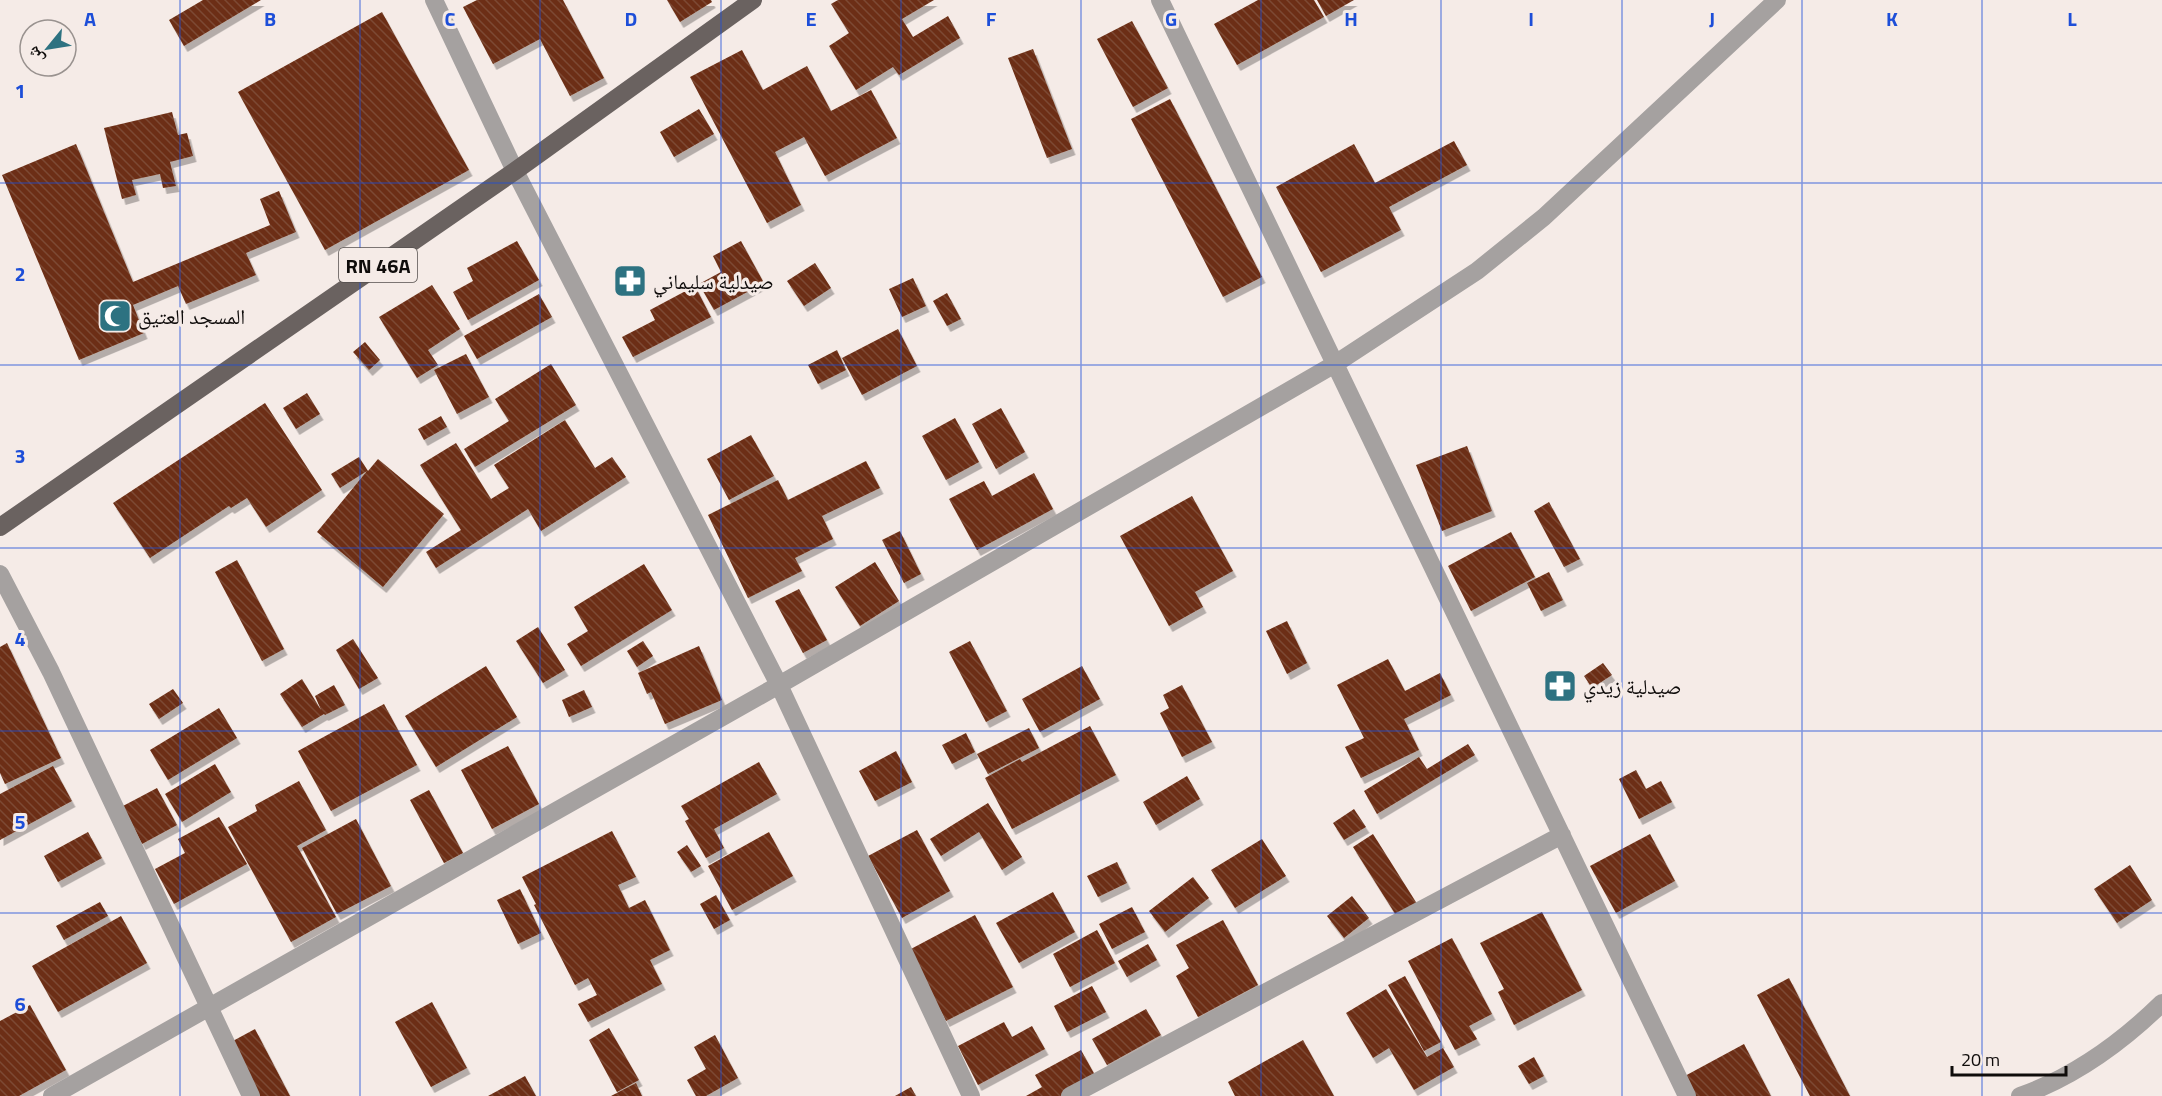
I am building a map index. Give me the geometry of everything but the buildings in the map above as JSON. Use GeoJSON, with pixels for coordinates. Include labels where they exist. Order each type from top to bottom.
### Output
{"type":"FeatureCollection","features":[{"type":"Feature","properties":{"kind":"main road","name":"RN 46A"},"geometry":{"type":"LineString","coordinates":[[0,527],[515,171],[753,0]]}},
{"type":"Feature","properties":{"kind":"street"},"geometry":{"type":"LineString","coordinates":[[434,0],[515,171],[779,685],[971,1096]]}},
{"type":"Feature","properties":{"kind":"street"},"geometry":{"type":"LineString","coordinates":[[1160,0],[1687,1096]]}},
{"type":"Feature","properties":{"kind":"street"},"geometry":{"type":"LineString","coordinates":[[52,1096],[779,685],[1335,364],[1477,271],[1511,245],[1560,203],[1777,0]]}},
{"type":"Feature","properties":{"kind":"street"},"geometry":{"type":"LineString","coordinates":[[0,574],[51,672],[251,1096]]}},
{"type":"Feature","properties":{"kind":"street"},"geometry":{"type":"LineString","coordinates":[[1070,1096],[1562,835]]}},
{"type":"Feature","properties":{"kind":"street"},"geometry":{"type":"LineString","coordinates":[[2020,1096],[2066,1075],[2103,1052],[2139,1025],[2162,1003]]}},
{"type":"Feature","properties":{"kind":"place","name":"صيدلية سليماني"},"geometry":{"type":"Point","coordinates":[630,281]}},
{"type":"Feature","properties":{"kind":"place","name":"المسجد العتيق"},"geometry":{"type":"Point","coordinates":[115,316]}},
{"type":"Feature","properties":{"kind":"place","name":"صيدلية زيدي"},"geometry":{"type":"Point","coordinates":[1560,686]}}]}
